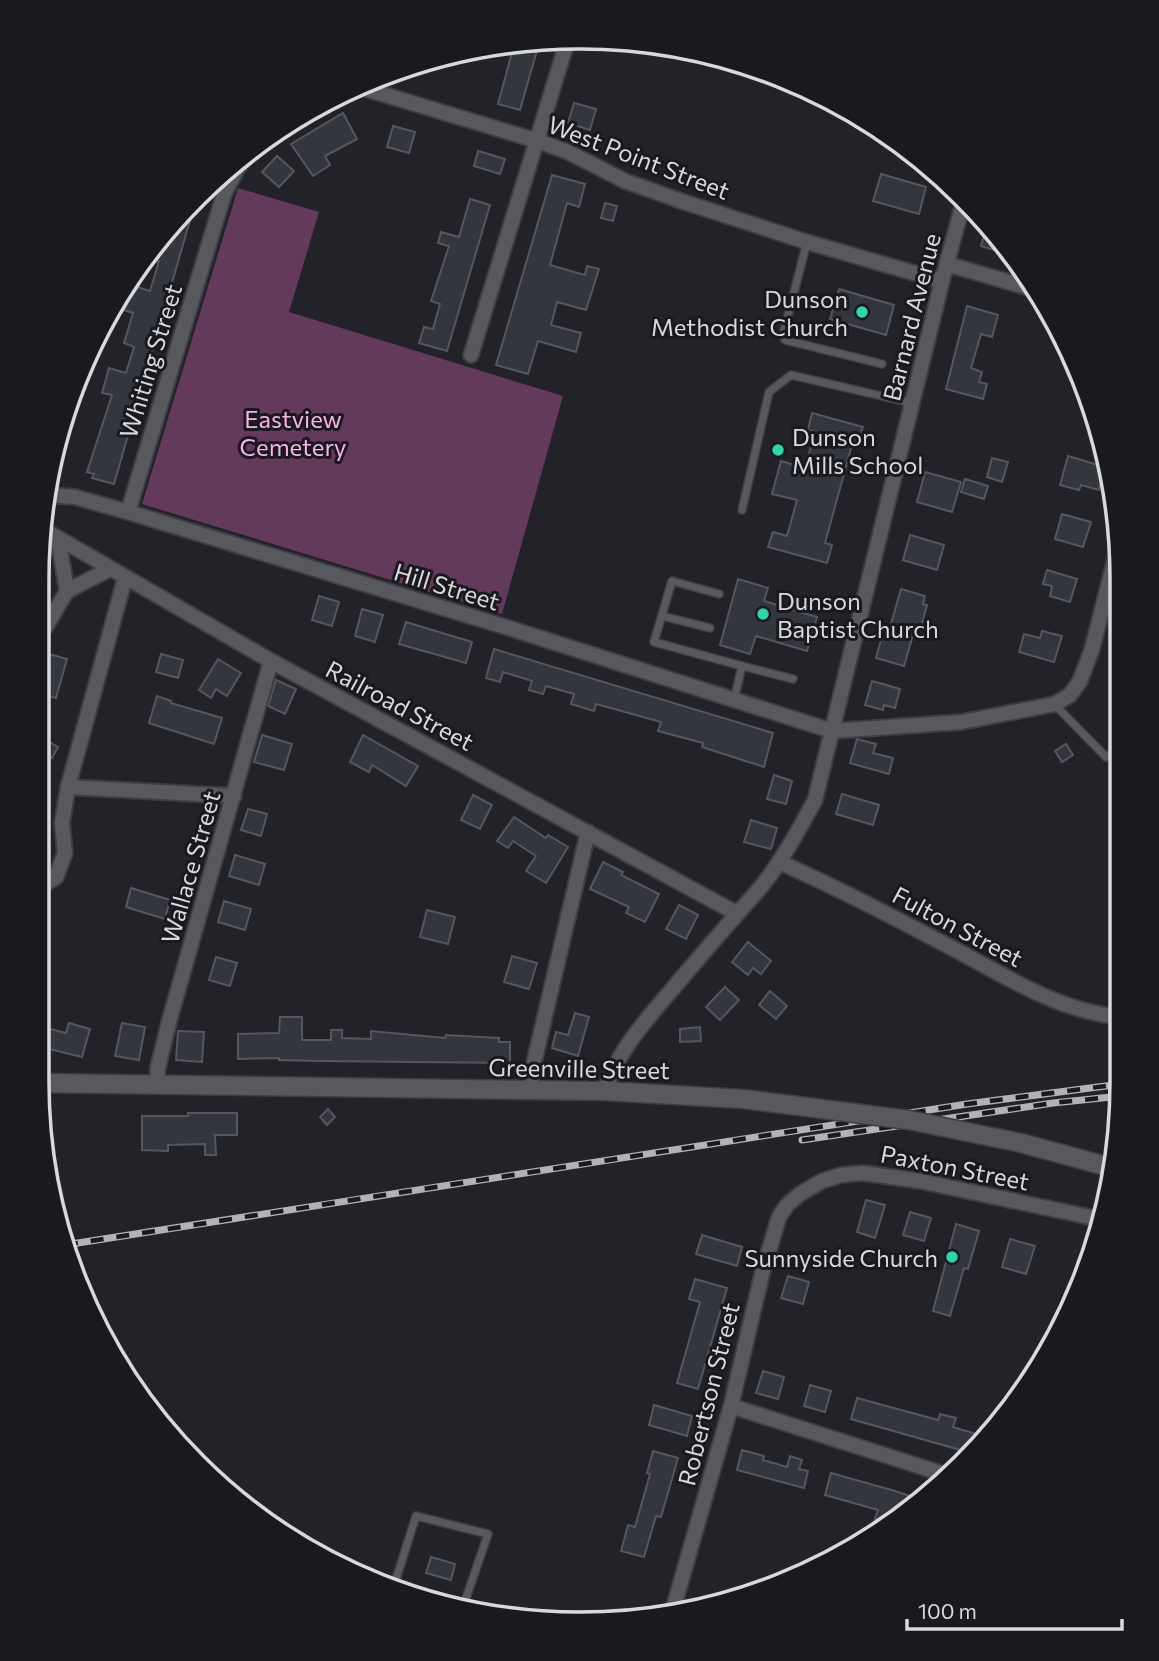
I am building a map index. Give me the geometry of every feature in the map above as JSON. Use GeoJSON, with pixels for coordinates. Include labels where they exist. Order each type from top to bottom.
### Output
{"type":"FeatureCollection","features":[{"type":"Feature","properties":{"kind":"street"},"geometry":{"type":"LineString","coordinates":[[471,355],[565,49]]}},
{"type":"Feature","properties":{"kind":"street","name":"West Point Street"},"geometry":{"type":"LineString","coordinates":[[372,91],[538,141],[568,152],[625,181],[807,242],[943,281]]}},
{"type":"Feature","properties":{"kind":"street","name":"Whiting Street"},"geometry":{"type":"LineString","coordinates":[[128,512],[224,194],[231,180]]}},
{"type":"Feature","properties":{"kind":"street","name":"Barnard Avenue"},"geometry":{"type":"LineString","coordinates":[[605,1091],[619,1056],[636,1031],[755,894],[779,862],[815,800],[961,211]]}},
{"type":"Feature","properties":{"kind":"street"},"geometry":{"type":"LineString","coordinates":[[947,264],[1022,286]]}},
{"type":"Feature","properties":{"kind":"street","name":"Hill Street"},"geometry":{"type":"LineString","coordinates":[[56,496],[75,498],[128,512],[832,731]]}},
{"type":"Feature","properties":{"kind":"street"},"geometry":{"type":"LineString","coordinates":[[52,535],[67,591]]}},
{"type":"Feature","properties":{"kind":"street","name":"Railroad Street"},"geometry":{"type":"LineString","coordinates":[[52,535],[271,661],[736,913]]}},
{"type":"Feature","properties":{"kind":"street"},"geometry":{"type":"LineString","coordinates":[[49,621],[67,591],[110,569]]}},
{"type":"Feature","properties":{"kind":"street"},"geometry":{"type":"LineString","coordinates":[[49,881],[56,877],[65,853],[62,823],[68,787],[125,578]]}},
{"type":"Feature","properties":{"kind":"street"},"geometry":{"type":"LineString","coordinates":[[832,731],[962,722],[1055,704],[1070,695],[1080,681],[1092,649],[1110,579]]}},
{"type":"Feature","properties":{"kind":"street","name":"Wallace Street"},"geometry":{"type":"LineString","coordinates":[[157,1086],[158,1067],[169,1022],[271,661]]}},
{"type":"Feature","properties":{"kind":"street"},"geometry":{"type":"LineString","coordinates":[[68,787],[234,796]]}},
{"type":"Feature","properties":{"kind":"street"},"geometry":{"type":"LineString","coordinates":[[531,1091],[532,1071],[588,832]]}},
{"type":"Feature","properties":{"kind":"street","name":"Fulton Street"},"geometry":{"type":"LineString","coordinates":[[779,862],[842,890],[1054,1001],[1096,1015],[1110,1016]]}},
{"type":"Feature","properties":{"kind":"street","name":"Greenville Street"},"geometry":{"type":"LineString","coordinates":[[49,1083],[605,1091],[743,1099],[909,1120],[1021,1143],[1103,1165]]}},
{"type":"Feature","properties":{"kind":"street","name":"Paxton Street"},"geometry":{"type":"LineString","coordinates":[[800,1194],[832,1178],[863,1173],[920,1181],[1092,1218]]}},
{"type":"Feature","properties":{"kind":"street","name":"Robertson Street"},"geometry":{"type":"LineString","coordinates":[[675,1603],[731,1406],[762,1274],[779,1217],[787,1205],[800,1194]]}},
{"type":"Feature","properties":{"kind":"street"},"geometry":{"type":"LineString","coordinates":[[731,1406],[938,1472]]}},
{"type":"Feature","properties":{"kind":"lane"},"geometry":{"type":"LineString","coordinates":[[807,242],[783,335],[785,340],[882,364]]}},
{"type":"Feature","properties":{"kind":"lane"},"geometry":{"type":"LineString","coordinates":[[742,510],[769,392],[791,375],[912,403]]}},
{"type":"Feature","properties":{"kind":"lane"},"geometry":{"type":"LineString","coordinates":[[719,594],[671,581],[654,642],[793,679]]}},
{"type":"Feature","properties":{"kind":"lane"},"geometry":{"type":"LineString","coordinates":[[662,615],[710,628]]}},
{"type":"Feature","properties":{"kind":"lane"},"geometry":{"type":"LineString","coordinates":[[734,700],[742,666]]}},
{"type":"Feature","properties":{"kind":"lane"},"geometry":{"type":"LineString","coordinates":[[1055,704],[1106,757],[1110,755]]}},
{"type":"Feature","properties":{"kind":"lane"},"geometry":{"type":"LineString","coordinates":[[396,1579],[416,1516],[488,1534],[466,1600]]}},
{"type":"Feature","properties":{"kind":"green space","name":"Eastview Cemetery"},"geometry":{"type":"Polygon","coordinates":[[[238,188],[319,212],[289,312],[563,396],[502,614],[142,504],[238,188]]]}},
{"type":"Feature","properties":{"kind":"building"},"geometry":{"type":"Polygon","coordinates":[[[537,51],[520,110],[498,104],[512,54],[537,51]]]}},
{"type":"Feature","properties":{"kind":"building"},"geometry":{"type":"Polygon","coordinates":[[[574,103],[596,109],[590,130],[568,123],[574,103]]]}},
{"type":"Feature","properties":{"kind":"building"},"geometry":{"type":"Polygon","coordinates":[[[343,113],[357,139],[325,156],[330,165],[313,176],[291,144],[343,113]]]}},
{"type":"Feature","properties":{"kind":"building"},"geometry":{"type":"Polygon","coordinates":[[[393,126],[415,132],[409,153],[387,147],[393,126]]]}},
{"type":"Feature","properties":{"kind":"building"},"geometry":{"type":"Polygon","coordinates":[[[478,151],[505,159],[500,174],[474,166],[478,151]]]}},
{"type":"Feature","properties":{"kind":"building"},"geometry":{"type":"Polygon","coordinates":[[[277,156],[294,171],[279,187],[262,172],[277,156]]]}},
{"type":"Feature","properties":{"kind":"building"},"geometry":{"type":"Polygon","coordinates":[[[881,174],[926,187],[919,214],[873,201],[881,174]]]}},
{"type":"Feature","properties":{"kind":"building"},"geometry":{"type":"Polygon","coordinates":[[[552,175],[585,184],[579,207],[567,203],[550,265],[585,275],[587,266],[599,269],[586,310],[557,302],[551,325],[581,333],[576,352],[538,341],[528,374],[496,365],[552,175]]]}},
{"type":"Feature","properties":{"kind":"building"},"geometry":{"type":"Polygon","coordinates":[[[470,199],[490,205],[447,351],[419,343],[424,327],[433,329],[440,304],[431,301],[449,246],[438,243],[441,232],[459,237],[470,199]]]}},
{"type":"Feature","properties":{"kind":"building"},"geometry":{"type":"Polygon","coordinates":[[[605,203],[617,206],[613,221],[601,218],[605,203]]]}},
{"type":"Feature","properties":{"kind":"building"},"geometry":{"type":"Polygon","coordinates":[[[190,220],[114,484],[92,478],[94,474],[87,472],[112,395],[102,393],[109,368],[126,373],[134,347],[124,343],[133,313],[124,310],[125,306],[137,287],[150,291],[159,261],[157,260],[190,220]]]}},
{"type":"Feature","properties":{"kind":"building"},"geometry":{"type":"Polygon","coordinates":[[[984,237],[994,250],[981,246],[984,237]]]}},
{"type":"Feature","properties":{"kind":"building","name":"Dunson Methodist Church"},"geometry":{"type":"Polygon","coordinates":[[[839,289],[894,305],[886,335],[830,319],[839,289]]]}},
{"type":"Feature","properties":{"kind":"building"},"geometry":{"type":"Polygon","coordinates":[[[967,306],[998,315],[992,337],[981,334],[971,368],[982,372],[979,382],[987,384],[983,399],[946,389],[967,306]]]}},
{"type":"Feature","properties":{"kind":"building"},"geometry":{"type":"Polygon","coordinates":[[[812,413],[863,427],[858,443],[853,441],[825,543],[832,545],[827,563],[768,547],[773,532],[787,536],[797,500],[772,494],[781,461],[805,468],[815,432],[808,430],[812,413]]]}},
{"type":"Feature","properties":{"kind":"building"},"geometry":{"type":"Polygon","coordinates":[[[1068,456],[1097,465],[1101,483],[1099,490],[1081,485],[1079,490],[1060,485],[1068,456]]]}},
{"type":"Feature","properties":{"kind":"building"},"geometry":{"type":"Polygon","coordinates":[[[992,458],[1008,462],[1002,482],[987,477],[992,458]]]}},
{"type":"Feature","properties":{"kind":"building"},"geometry":{"type":"Polygon","coordinates":[[[925,472],[961,482],[952,512],[917,502],[925,472]]]}},
{"type":"Feature","properties":{"kind":"building"},"geometry":{"type":"Polygon","coordinates":[[[965,479],[988,486],[984,499],[961,492],[965,479]]]}},
{"type":"Feature","properties":{"kind":"building"},"geometry":{"type":"Polygon","coordinates":[[[1062,514],[1091,522],[1083,547],[1055,539],[1062,514]]]}},
{"type":"Feature","properties":{"kind":"building"},"geometry":{"type":"Polygon","coordinates":[[[910,535],[944,545],[937,570],[903,560],[910,535]]]}},
{"type":"Feature","properties":{"kind":"building"},"geometry":{"type":"Polygon","coordinates":[[[1047,570],[1077,579],[1070,602],[1050,596],[1052,586],[1043,584],[1047,570]]]}},
{"type":"Feature","properties":{"kind":"building","name":"Dunson Baptist Church"},"geometry":{"type":"Polygon","coordinates":[[[738,579],[768,588],[764,601],[817,617],[807,651],[756,636],[750,654],[720,645],[738,579]]]}},
{"type":"Feature","properties":{"kind":"building"},"geometry":{"type":"Polygon","coordinates":[[[901,589],[925,596],[923,604],[927,605],[920,630],[915,628],[904,666],[876,658],[882,636],[887,638],[901,589]]]}},
{"type":"Feature","properties":{"kind":"building"},"geometry":{"type":"Polygon","coordinates":[[[319,596],[339,602],[332,626],[312,620],[319,596]]]}},
{"type":"Feature","properties":{"kind":"building"},"geometry":{"type":"Polygon","coordinates":[[[362,609],[383,615],[375,642],[355,636],[362,609]]]}},
{"type":"Feature","properties":{"kind":"building"},"geometry":{"type":"Polygon","coordinates":[[[406,622],[472,642],[466,663],[399,644],[406,622]]]}},
{"type":"Feature","properties":{"kind":"building"},"geometry":{"type":"Polygon","coordinates":[[[1042,631],[1062,636],[1054,662],[1019,652],[1024,634],[1040,638],[1042,631]]]}},
{"type":"Feature","properties":{"kind":"building"},"geometry":{"type":"Polygon","coordinates":[[[494,649],[773,733],[764,767],[702,747],[703,743],[658,731],[661,722],[596,704],[594,711],[571,704],[574,694],[546,686],[543,694],[529,690],[532,681],[503,672],[500,682],[486,678],[494,649]]]}},
{"type":"Feature","properties":{"kind":"building"},"geometry":{"type":"Polygon","coordinates":[[[49,654],[67,659],[56,698],[49,696],[49,654]]]}},
{"type":"Feature","properties":{"kind":"building"},"geometry":{"type":"Polygon","coordinates":[[[161,654],[183,660],[178,678],[156,672],[161,654]]]}},
{"type":"Feature","properties":{"kind":"building"},"geometry":{"type":"Polygon","coordinates":[[[218,659],[241,673],[227,696],[216,689],[211,698],[199,690],[218,659]]]}},
{"type":"Feature","properties":{"kind":"building"},"geometry":{"type":"Polygon","coordinates":[[[276,680],[296,689],[285,714],[268,706],[276,680]]]}},
{"type":"Feature","properties":{"kind":"building"},"geometry":{"type":"Polygon","coordinates":[[[872,681],[900,689],[895,708],[884,705],[883,710],[865,705],[872,681]]]}},
{"type":"Feature","properties":{"kind":"building"},"geometry":{"type":"Polygon","coordinates":[[[157,696],[171,703],[222,718],[214,744],[149,723],[157,696]]]}},
{"type":"Feature","properties":{"kind":"building"},"geometry":{"type":"Polygon","coordinates":[[[262,735],[292,744],[284,770],[254,762],[262,735]]]}},
{"type":"Feature","properties":{"kind":"building"},"geometry":{"type":"Polygon","coordinates":[[[363,735],[418,766],[406,786],[372,765],[369,772],[350,762],[363,735]]]}},
{"type":"Feature","properties":{"kind":"building"},"geometry":{"type":"Polygon","coordinates":[[[857,739],[876,744],[873,753],[893,758],[889,774],[850,763],[857,739]]]}},
{"type":"Feature","properties":{"kind":"building"},"geometry":{"type":"Polygon","coordinates":[[[49,742],[58,747],[52,758],[49,756],[49,742]]]}},
{"type":"Feature","properties":{"kind":"building"},"geometry":{"type":"Polygon","coordinates":[[[1066,744],[1073,755],[1062,762],[1055,751],[1066,744]]]}},
{"type":"Feature","properties":{"kind":"building"},"geometry":{"type":"Polygon","coordinates":[[[774,775],[792,781],[786,804],[767,799],[774,775]]]}},
{"type":"Feature","properties":{"kind":"building"},"geometry":{"type":"Polygon","coordinates":[[[842,794],[879,805],[873,825],[836,814],[842,794]]]}},
{"type":"Feature","properties":{"kind":"building"},"geometry":{"type":"Polygon","coordinates":[[[473,795],[492,805],[480,829],[461,820],[473,795]]]}},
{"type":"Feature","properties":{"kind":"building"},"geometry":{"type":"Polygon","coordinates":[[[248,809],[267,814],[261,836],[241,830],[248,809]]]}},
{"type":"Feature","properties":{"kind":"building"},"geometry":{"type":"Polygon","coordinates":[[[514,817],[546,838],[548,835],[568,847],[546,883],[526,871],[536,856],[513,841],[508,848],[497,841],[514,817]]]}},
{"type":"Feature","properties":{"kind":"building"},"geometry":{"type":"Polygon","coordinates":[[[751,820],[777,828],[771,849],[744,842],[751,820]]]}},
{"type":"Feature","properties":{"kind":"building"},"geometry":{"type":"Polygon","coordinates":[[[235,855],[265,864],[259,885],[229,876],[235,855]]]}},
{"type":"Feature","properties":{"kind":"building"},"geometry":{"type":"Polygon","coordinates":[[[603,862],[623,872],[621,875],[659,894],[645,922],[626,913],[629,907],[590,889],[603,862]]]}},
{"type":"Feature","properties":{"kind":"building"},"geometry":{"type":"Polygon","coordinates":[[[131,888],[170,900],[165,919],[126,907],[131,888]]]}},
{"type":"Feature","properties":{"kind":"building"},"geometry":{"type":"Polygon","coordinates":[[[224,901],[251,909],[245,930],[218,922],[224,901]]]}},
{"type":"Feature","properties":{"kind":"building"},"geometry":{"type":"Polygon","coordinates":[[[679,905],[698,915],[686,939],[666,929],[679,905]]]}},
{"type":"Feature","properties":{"kind":"building"},"geometry":{"type":"Polygon","coordinates":[[[427,910],[455,917],[448,944],[420,937],[427,910]]]}},
{"type":"Feature","properties":{"kind":"building"},"geometry":{"type":"Polygon","coordinates":[[[748,942],[771,961],[761,974],[753,968],[748,975],[732,962],[748,942]]]}},
{"type":"Feature","properties":{"kind":"building"},"geometry":{"type":"Polygon","coordinates":[[[512,956],[537,963],[529,989],[504,982],[512,956]]]}},
{"type":"Feature","properties":{"kind":"building"},"geometry":{"type":"Polygon","coordinates":[[[216,957],[237,963],[230,986],[209,980],[216,957]]]}},
{"type":"Feature","properties":{"kind":"building"},"geometry":{"type":"Polygon","coordinates":[[[725,987],[739,1000],[720,1020],[706,1007],[725,987]]]}},
{"type":"Feature","properties":{"kind":"building"},"geometry":{"type":"Polygon","coordinates":[[[770,991],[787,1006],[776,1019],[759,1005],[770,991]]]}},
{"type":"Feature","properties":{"kind":"building"},"geometry":{"type":"Polygon","coordinates":[[[575,1013],[589,1017],[578,1056],[552,1048],[556,1032],[568,1035],[575,1013]]]}},
{"type":"Feature","properties":{"kind":"building"},"geometry":{"type":"Polygon","coordinates":[[[280,1017],[302,1017],[302,1040],[331,1040],[331,1030],[342,1030],[342,1038],[371,1039],[371,1031],[445,1038],[446,1035],[499,1038],[499,1042],[510,1042],[510,1063],[238,1059],[238,1034],[279,1033],[280,1017]]]}},
{"type":"Feature","properties":{"kind":"building"},"geometry":{"type":"Polygon","coordinates":[[[69,1023],[90,1029],[82,1057],[49,1049],[49,1029],[66,1033],[69,1023]]]}},
{"type":"Feature","properties":{"kind":"building"},"geometry":{"type":"Polygon","coordinates":[[[122,1023],[145,1027],[139,1060],[115,1056],[122,1023]]]}},
{"type":"Feature","properties":{"kind":"building"},"geometry":{"type":"Polygon","coordinates":[[[700,1027],[701,1041],[680,1042],[680,1029],[700,1027]]]}},
{"type":"Feature","properties":{"kind":"building"},"geometry":{"type":"Polygon","coordinates":[[[178,1031],[204,1032],[202,1062],[176,1060],[178,1031]]]}},
{"type":"Feature","properties":{"kind":"building"},"geometry":{"type":"Polygon","coordinates":[[[328,1109],[335,1117],[327,1125],[320,1117],[328,1109]]]}},
{"type":"Feature","properties":{"kind":"building"},"geometry":{"type":"Polygon","coordinates":[[[188,1113],[237,1113],[237,1135],[215,1135],[216,1155],[205,1155],[205,1144],[168,1145],[168,1151],[142,1150],[142,1116],[188,1116],[188,1113]]]}},
{"type":"Feature","properties":{"kind":"building"},"geometry":{"type":"Polygon","coordinates":[[[866,1200],[885,1205],[875,1238],[857,1232],[866,1200]]]}},
{"type":"Feature","properties":{"kind":"building"},"geometry":{"type":"Polygon","coordinates":[[[910,1212],[931,1218],[924,1241],[903,1235],[910,1212]]]}},
{"type":"Feature","properties":{"kind":"building"},"geometry":{"type":"Polygon","coordinates":[[[956,1224],[979,1231],[968,1269],[964,1268],[950,1316],[933,1311],[956,1224]]]}},
{"type":"Feature","properties":{"kind":"building"},"geometry":{"type":"Polygon","coordinates":[[[702,1235],[742,1247],[737,1266],[696,1254],[702,1235]]]}},
{"type":"Feature","properties":{"kind":"building"},"geometry":{"type":"Polygon","coordinates":[[[1010,1239],[1035,1246],[1026,1274],[1002,1267],[1010,1239]]]}},
{"type":"Feature","properties":{"kind":"building"},"geometry":{"type":"Polygon","coordinates":[[[788,1276],[809,1282],[803,1304],[781,1298],[788,1276]]]}},
{"type":"Feature","properties":{"kind":"building"},"geometry":{"type":"Polygon","coordinates":[[[695,1279],[727,1288],[698,1389],[677,1383],[700,1302],[689,1299],[695,1279]]]}},
{"type":"Feature","properties":{"kind":"building"},"geometry":{"type":"Polygon","coordinates":[[[763,1371],[784,1377],[778,1399],[756,1393],[763,1371]]]}},
{"type":"Feature","properties":{"kind":"building"},"geometry":{"type":"Polygon","coordinates":[[[810,1385],[831,1391],[825,1412],[804,1406],[810,1385]]]}},
{"type":"Feature","properties":{"kind":"building"},"geometry":{"type":"Polygon","coordinates":[[[857,1398],[938,1420],[940,1414],[956,1418],[953,1427],[976,1434],[961,1450],[851,1419],[857,1398]]]}},
{"type":"Feature","properties":{"kind":"building"},"geometry":{"type":"Polygon","coordinates":[[[654,1405],[692,1416],[687,1436],[649,1425],[654,1405]]]}},
{"type":"Feature","properties":{"kind":"building"},"geometry":{"type":"Polygon","coordinates":[[[742,1450],[764,1456],[763,1460],[787,1467],[790,1456],[802,1460],[799,1469],[808,1471],[804,1488],[737,1470],[742,1450]]]}},
{"type":"Feature","properties":{"kind":"building"},"geometry":{"type":"Polygon","coordinates":[[[653,1451],[678,1458],[661,1517],[656,1516],[644,1557],[621,1551],[628,1525],[635,1527],[650,1474],[647,1473],[653,1451]]]}},
{"type":"Feature","properties":{"kind":"building"},"geometry":{"type":"Polygon","coordinates":[[[831,1473],[910,1496],[878,1520],[875,1519],[878,1510],[825,1495],[831,1473]]]}},
{"type":"Feature","properties":{"kind":"building"},"geometry":{"type":"Polygon","coordinates":[[[431,1557],[455,1564],[451,1580],[426,1573],[431,1557]]]}},
{"type":"Feature","properties":{"kind":"railway"},"geometry":{"type":"LineString","coordinates":[[74,1244],[967,1104],[1110,1085]]}},
{"type":"Feature","properties":{"kind":"railway"},"geometry":{"type":"LineString","coordinates":[[802,1140],[1110,1097]]}},
{"type":"Feature","properties":{"kind":"place","name":"Dunson Methodist Church"},"geometry":{"type":"Point","coordinates":[862,312]}},
{"type":"Feature","properties":{"kind":"place","name":"Dunson Mills School"},"geometry":{"type":"Point","coordinates":[778,450]}},
{"type":"Feature","properties":{"kind":"place","name":"Dunson Baptist Church"},"geometry":{"type":"Point","coordinates":[763,614]}},
{"type":"Feature","properties":{"kind":"place","name":"Sunnyside Church"},"geometry":{"type":"Point","coordinates":[952,1257]}}]}
